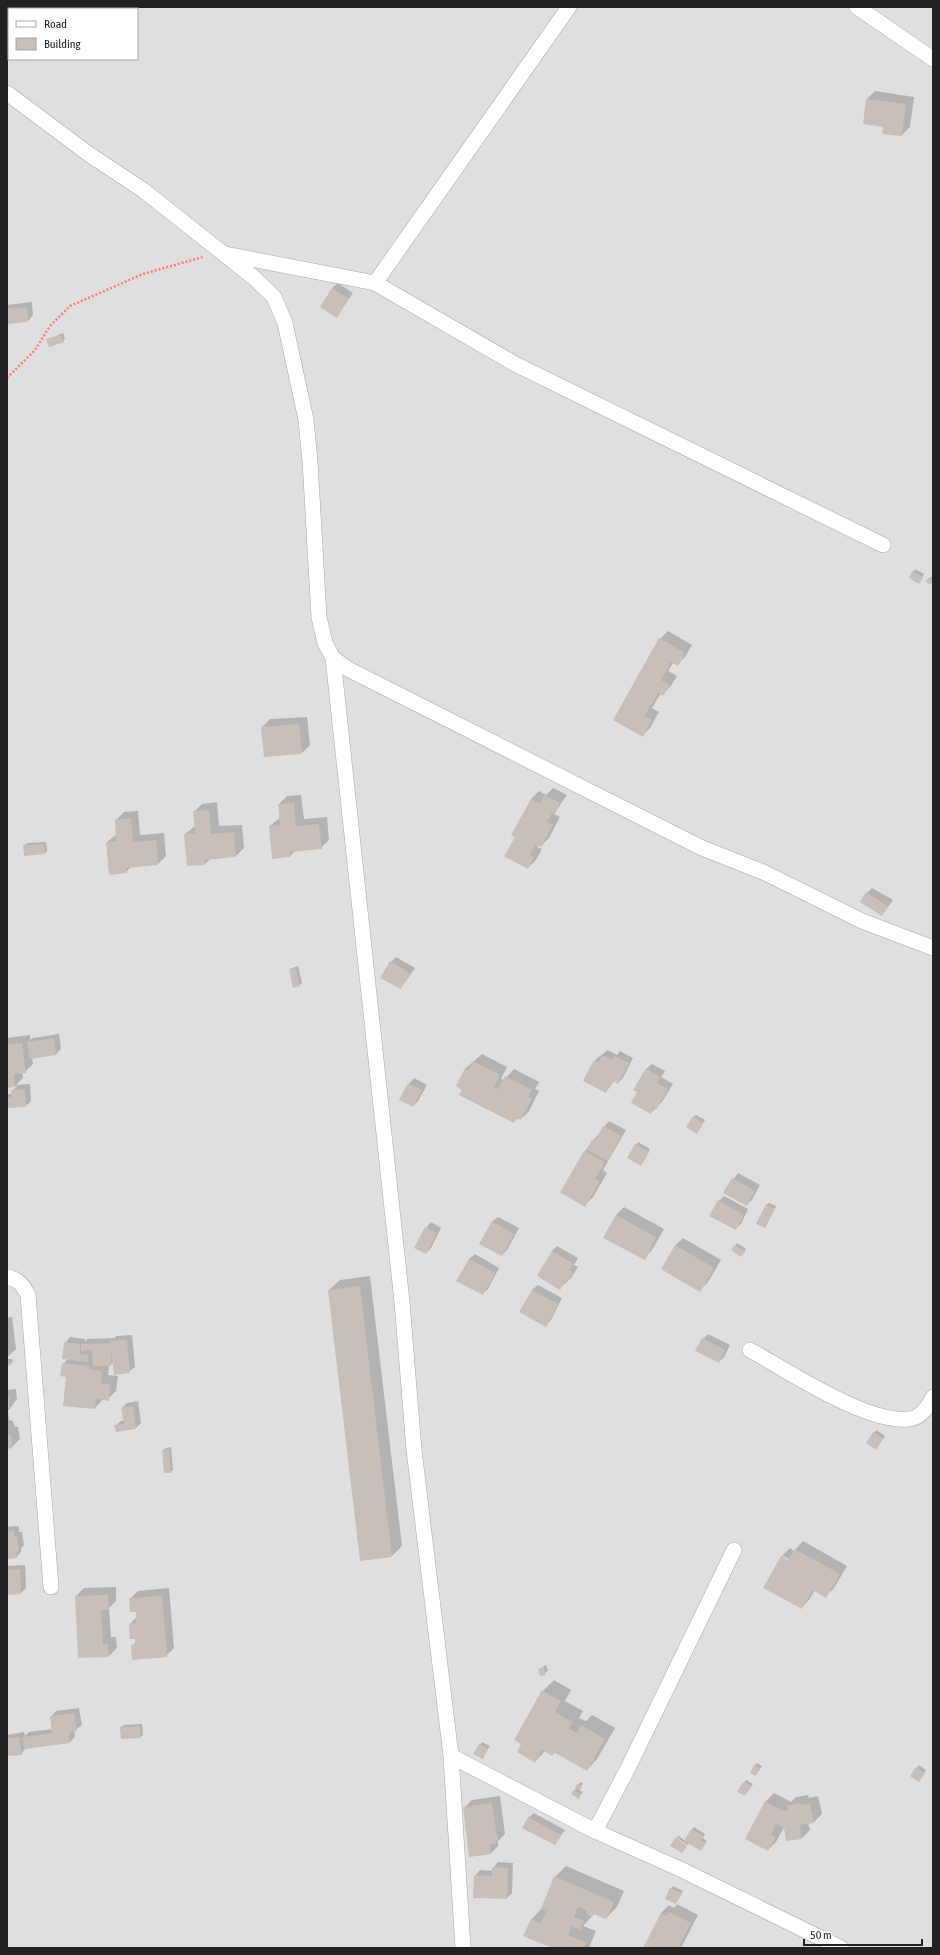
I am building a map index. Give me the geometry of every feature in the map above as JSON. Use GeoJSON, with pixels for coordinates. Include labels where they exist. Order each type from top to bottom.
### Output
{"type":"FeatureCollection","features":[{"type":"Feature","properties":{"kind":"street"},"geometry":{"type":"LineString","coordinates":[[375,283],[569,7]]}},
{"type":"Feature","properties":{"kind":"street"},"geometry":{"type":"LineString","coordinates":[[863,9],[933,59]]}},
{"type":"Feature","properties":{"kind":"street"},"geometry":{"type":"LineString","coordinates":[[7,93],[90,155],[143,190],[253,277],[274,297],[285,323],[306,420],[310,461],[319,617],[324,643],[333,658],[348,669],[702,848],[783,882],[862,921],[933,948]]}},
{"type":"Feature","properties":{"kind":"street"},"geometry":{"type":"LineString","coordinates":[[222,253],[375,283],[515,364],[883,545]]}},
{"type":"Feature","properties":{"kind":"street"},"geometry":{"type":"LineString","coordinates":[[333,658],[402,1302],[414,1450],[451,1756],[463,1948]]}},
{"type":"Feature","properties":{"kind":"street"},"geometry":{"type":"LineString","coordinates":[[7,1278],[14,1278],[23,1285],[28,1295],[51,1587]]}},
{"type":"Feature","properties":{"kind":"street"},"geometry":{"type":"LineString","coordinates":[[750,1350],[852,1406],[877,1415],[896,1419],[910,1419],[918,1416],[929,1406],[933,1397]]}},
{"type":"Feature","properties":{"kind":"street"},"geometry":{"type":"LineString","coordinates":[[595,1831],[629,1766],[734,1550]]}},
{"type":"Feature","properties":{"kind":"street"},"geometry":{"type":"LineString","coordinates":[[451,1756],[595,1831],[680,1869],[841,1948]]}},
{"type":"Feature","properties":{"kind":"path"},"geometry":{"type":"LineString","coordinates":[[7,378],[35,350],[50,326],[70,306],[143,274],[194,258],[222,253]]}},
{"type":"Feature","properties":{"kind":"shaded area"},"geometry":{"type":"Polygon","coordinates":[[[7,7],[933,7],[933,1948],[7,1948],[7,7]]]}},
{"type":"Feature","properties":{"kind":"building"},"geometry":{"type":"Polygon","coordinates":[[[866,99],[906,104],[902,136],[882,134],[883,127],[863,124],[866,99]]]}},
{"type":"Feature","properties":{"kind":"building"},"geometry":{"type":"Polygon","coordinates":[[[332,288],[349,298],[337,318],[320,307],[332,288]]]}},
{"type":"Feature","properties":{"kind":"building"},"geometry":{"type":"Polygon","coordinates":[[[27,307],[28,322],[7,324],[7,309],[27,307]]]}},
{"type":"Feature","properties":{"kind":"building"},"geometry":{"type":"Polygon","coordinates":[[[61,335],[64,342],[49,347],[46,339],[61,335]]]}},
{"type":"Feature","properties":{"kind":"building"},"geometry":{"type":"Polygon","coordinates":[[[912,571],[923,577],[919,584],[909,578],[912,571]]]}},
{"type":"Feature","properties":{"kind":"building"},"geometry":{"type":"Polygon","coordinates":[[[928,578],[933,580],[931,585],[926,582],[928,578]]]}},
{"type":"Feature","properties":{"kind":"building"},"geometry":{"type":"Polygon","coordinates":[[[659,638],[685,653],[678,666],[671,662],[661,680],[670,685],[663,696],[658,693],[645,716],[652,720],[643,737],[613,720],[659,638]]]}},
{"type":"Feature","properties":{"kind":"building"},"geometry":{"type":"Polygon","coordinates":[[[299,724],[302,754],[264,757],[261,727],[299,724]]]}},
{"type":"Feature","properties":{"kind":"building"},"geometry":{"type":"Polygon","coordinates":[[[544,795],[560,803],[554,815],[552,813],[547,822],[553,825],[541,847],[535,844],[530,855],[534,857],[528,869],[504,856],[515,837],[511,835],[531,799],[540,804],[544,795]]]}},
{"type":"Feature","properties":{"kind":"building"},"geometry":{"type":"Polygon","coordinates":[[[294,803],[296,826],[319,824],[322,849],[290,852],[290,857],[272,859],[269,826],[280,825],[278,804],[294,803]]]}},
{"type":"Feature","properties":{"kind":"building"},"geometry":{"type":"Polygon","coordinates":[[[209,810],[211,834],[234,832],[236,857],[205,860],[205,865],[187,866],[184,834],[195,833],[193,811],[209,810]]]}},
{"type":"Feature","properties":{"kind":"building"},"geometry":{"type":"Polygon","coordinates":[[[131,818],[133,842],[156,840],[158,865],[126,868],[127,873],[109,875],[106,842],[116,841],[115,820],[131,818]]]}},
{"type":"Feature","properties":{"kind":"building"},"geometry":{"type":"Polygon","coordinates":[[[44,844],[45,854],[24,856],[23,845],[44,844]]]}},
{"type":"Feature","properties":{"kind":"building"},"geometry":{"type":"Polygon","coordinates":[[[866,892],[888,906],[882,916],[860,902],[866,892]]]}},
{"type":"Feature","properties":{"kind":"building"},"geometry":{"type":"Polygon","coordinates":[[[390,961],[410,973],[401,989],[380,978],[390,961]]]}},
{"type":"Feature","properties":{"kind":"building"},"geometry":{"type":"Polygon","coordinates":[[[296,968],[300,986],[293,988],[289,969],[296,968]]]}},
{"type":"Feature","properties":{"kind":"building"},"geometry":{"type":"Polygon","coordinates":[[[54,1038],[56,1055],[30,1059],[27,1042],[54,1038]]]}},
{"type":"Feature","properties":{"kind":"building"},"geometry":{"type":"Polygon","coordinates":[[[22,1043],[26,1073],[14,1074],[15,1087],[7,1088],[7,1044],[22,1043]]]}},
{"type":"Feature","properties":{"kind":"building"},"geometry":{"type":"Polygon","coordinates":[[[602,1055],[612,1060],[614,1056],[629,1063],[618,1084],[613,1081],[606,1093],[583,1081],[594,1060],[598,1062],[602,1055]]]}},
{"type":"Feature","properties":{"kind":"building"},"geometry":{"type":"Polygon","coordinates":[[[473,1061],[500,1075],[494,1087],[498,1089],[505,1076],[532,1090],[528,1097],[532,1099],[521,1120],[517,1118],[514,1123],[459,1095],[462,1090],[456,1086],[465,1068],[469,1070],[473,1061]]]}},
{"type":"Feature","properties":{"kind":"building"},"geometry":{"type":"Polygon","coordinates":[[[646,1068],[660,1077],[657,1083],[668,1089],[657,1109],[654,1107],[651,1114],[631,1103],[637,1092],[633,1090],[646,1068]]]}},
{"type":"Feature","properties":{"kind":"building"},"geometry":{"type":"Polygon","coordinates":[[[408,1083],[422,1090],[413,1107],[399,1100],[408,1083]]]}},
{"type":"Feature","properties":{"kind":"building"},"geometry":{"type":"Polygon","coordinates":[[[25,1089],[26,1107],[7,1108],[7,1098],[12,1098],[11,1090],[25,1089]]]}},
{"type":"Feature","properties":{"kind":"building"},"geometry":{"type":"Polygon","coordinates":[[[693,1116],[703,1123],[697,1134],[686,1127],[693,1116]]]}},
{"type":"Feature","properties":{"kind":"building"},"geometry":{"type":"Polygon","coordinates":[[[603,1126],[621,1136],[608,1161],[587,1150],[592,1139],[595,1141],[603,1126]]]}},
{"type":"Feature","properties":{"kind":"building"},"geometry":{"type":"Polygon","coordinates":[[[635,1144],[649,1152],[641,1166],[627,1158],[635,1144]]]}},
{"type":"Feature","properties":{"kind":"building"},"geometry":{"type":"Polygon","coordinates":[[[584,1151],[605,1162],[595,1179],[600,1181],[585,1207],[560,1192],[584,1151]]]}},
{"type":"Feature","properties":{"kind":"building"},"geometry":{"type":"Polygon","coordinates":[[[732,1178],[755,1191],[747,1206],[723,1193],[732,1178]]]}},
{"type":"Feature","properties":{"kind":"building"},"geometry":{"type":"Polygon","coordinates":[[[718,1200],[744,1215],[736,1230],[709,1216],[718,1200]]]}},
{"type":"Feature","properties":{"kind":"building"},"geometry":{"type":"Polygon","coordinates":[[[766,1204],[775,1209],[765,1228],[756,1224],[766,1204]]]}},
{"type":"Feature","properties":{"kind":"building"},"geometry":{"type":"Polygon","coordinates":[[[616,1215],[656,1237],[645,1260],[603,1238],[616,1215]]]}},
{"type":"Feature","properties":{"kind":"building"},"geometry":{"type":"Polygon","coordinates":[[[492,1221],[514,1234],[502,1256],[479,1244],[492,1221]]]}},
{"type":"Feature","properties":{"kind":"building"},"geometry":{"type":"Polygon","coordinates":[[[425,1227],[437,1233],[426,1254],[414,1248],[425,1227]]]}},
{"type":"Feature","properties":{"kind":"building"},"geometry":{"type":"Polygon","coordinates":[[[675,1245],[714,1268],[700,1292],[661,1269],[675,1245]]]}},
{"type":"Feature","properties":{"kind":"building"},"geometry":{"type":"Polygon","coordinates":[[[734,1245],[745,1251],[741,1257],[731,1250],[734,1245]]]}},
{"type":"Feature","properties":{"kind":"building"},"geometry":{"type":"Polygon","coordinates":[[[552,1251],[574,1264],[569,1270],[573,1273],[560,1290],[537,1276],[552,1251]]]}},
{"type":"Feature","properties":{"kind":"building"},"geometry":{"type":"Polygon","coordinates":[[[469,1259],[495,1273],[483,1295],[456,1281],[469,1259]]]}},
{"type":"Feature","properties":{"kind":"building"},"geometry":{"type":"Polygon","coordinates":[[[360,1286],[392,1557],[360,1561],[328,1290],[360,1286]]]}},
{"type":"Feature","properties":{"kind":"building"},"geometry":{"type":"Polygon","coordinates":[[[532,1290],[558,1304],[546,1327],[519,1312],[532,1290]]]}},
{"type":"Feature","properties":{"kind":"building"},"geometry":{"type":"Polygon","coordinates":[[[702,1338],[725,1350],[719,1363],[695,1351],[702,1338]]]}},
{"type":"Feature","properties":{"kind":"building"},"geometry":{"type":"Polygon","coordinates":[[[127,1340],[130,1373],[114,1375],[111,1349],[111,1366],[93,1366],[92,1350],[81,1351],[81,1344],[110,1343],[110,1341],[127,1340]]]}},
{"type":"Feature","properties":{"kind":"building"},"geometry":{"type":"Polygon","coordinates":[[[64,1342],[80,1344],[80,1354],[89,1355],[88,1362],[62,1359],[64,1342]]]}},
{"type":"Feature","properties":{"kind":"building"},"geometry":{"type":"Polygon","coordinates":[[[7,1361],[10,1361],[11,1365],[7,1366],[7,1361]]]}},
{"type":"Feature","properties":{"kind":"building"},"geometry":{"type":"Polygon","coordinates":[[[62,1363],[89,1366],[89,1369],[102,1371],[101,1383],[110,1384],[109,1401],[96,1399],[95,1409],[63,1406],[66,1377],[60,1376],[62,1363]]]}},
{"type":"Feature","properties":{"kind":"building"},"geometry":{"type":"Polygon","coordinates":[[[7,1397],[9,1397],[10,1408],[7,1408],[7,1397]]]}},
{"type":"Feature","properties":{"kind":"building"},"geometry":{"type":"Polygon","coordinates":[[[133,1406],[136,1429],[116,1432],[114,1425],[124,1424],[121,1408],[133,1406]]]}},
{"type":"Feature","properties":{"kind":"building"},"geometry":{"type":"Polygon","coordinates":[[[873,1432],[883,1438],[876,1450],[866,1443],[873,1432]]]}},
{"type":"Feature","properties":{"kind":"building"},"geometry":{"type":"Polygon","coordinates":[[[7,1435],[11,1435],[12,1448],[7,1449],[7,1435]]]}},
{"type":"Feature","properties":{"kind":"building"},"geometry":{"type":"Polygon","coordinates":[[[169,1449],[171,1473],[164,1473],[162,1450],[169,1449]]]}},
{"type":"Feature","properties":{"kind":"building"},"geometry":{"type":"Polygon","coordinates":[[[14,1530],[14,1536],[17,1537],[19,1551],[16,1552],[17,1558],[7,1559],[7,1531],[14,1530]]]}},
{"type":"Feature","properties":{"kind":"building"},"geometry":{"type":"Polygon","coordinates":[[[795,1549],[840,1574],[826,1598],[813,1590],[802,1609],[763,1588],[781,1556],[788,1560],[795,1549]]]}},
{"type":"Feature","properties":{"kind":"building"},"geometry":{"type":"Polygon","coordinates":[[[20,1569],[21,1594],[7,1595],[7,1570],[20,1569]]]}},
{"type":"Feature","properties":{"kind":"building"},"geometry":{"type":"Polygon","coordinates":[[[108,1595],[109,1610],[101,1610],[103,1644],[108,1644],[109,1657],[78,1658],[75,1596],[108,1595]]]}},
{"type":"Feature","properties":{"kind":"building"},"geometry":{"type":"Polygon","coordinates":[[[162,1596],[167,1657],[132,1660],[131,1645],[136,1645],[135,1639],[130,1639],[129,1624],[136,1623],[136,1612],[130,1612],[129,1598],[162,1596]]]}},
{"type":"Feature","properties":{"kind":"building"},"geometry":{"type":"Polygon","coordinates":[[[544,1667],[546,1675],[540,1676],[538,1669],[544,1667]]]}},
{"type":"Feature","properties":{"kind":"building"},"geometry":{"type":"Polygon","coordinates":[[[542,1690],[561,1701],[555,1712],[573,1722],[569,1729],[577,1733],[581,1725],[605,1739],[587,1771],[554,1752],[552,1756],[542,1750],[535,1763],[517,1752],[521,1744],[514,1740],[542,1690]]]}},
{"type":"Feature","properties":{"kind":"building"},"geometry":{"type":"Polygon","coordinates":[[[74,1713],[77,1731],[69,1733],[70,1743],[24,1749],[23,1737],[52,1733],[50,1716],[74,1713]]]}},
{"type":"Feature","properties":{"kind":"building"},"geometry":{"type":"Polygon","coordinates":[[[140,1726],[141,1738],[121,1739],[120,1727],[140,1726]]]}},
{"type":"Feature","properties":{"kind":"building"},"geometry":{"type":"Polygon","coordinates":[[[19,1737],[22,1755],[7,1756],[7,1739],[19,1737]]]}},
{"type":"Feature","properties":{"kind":"building"},"geometry":{"type":"Polygon","coordinates":[[[479,1744],[488,1749],[483,1759],[473,1754],[479,1744]]]}},
{"type":"Feature","properties":{"kind":"building"},"geometry":{"type":"Polygon","coordinates":[[[754,1765],[760,1768],[756,1776],[750,1773],[754,1765]]]}},
{"type":"Feature","properties":{"kind":"building"},"geometry":{"type":"Polygon","coordinates":[[[916,1767],[925,1773],[919,1782],[910,1776],[916,1767]]]}},
{"type":"Feature","properties":{"kind":"building"},"geometry":{"type":"Polygon","coordinates":[[[743,1782],[751,1786],[745,1796],[737,1792],[743,1782]]]}},
{"type":"Feature","properties":{"kind":"building"},"geometry":{"type":"Polygon","coordinates":[[[577,1784],[582,1786],[580,1791],[575,1788],[577,1784]]]}},
{"type":"Feature","properties":{"kind":"building"},"geometry":{"type":"Polygon","coordinates":[[[573,1790],[581,1794],[579,1799],[571,1794],[573,1790]]]}},
{"type":"Feature","properties":{"kind":"building"},"geometry":{"type":"Polygon","coordinates":[[[765,1801],[784,1811],[788,1810],[787,1805],[800,1803],[801,1805],[810,1804],[814,1823],[800,1825],[802,1839],[786,1841],[784,1828],[776,1824],[771,1835],[776,1837],[768,1851],[745,1839],[765,1801]]]}},
{"type":"Feature","properties":{"kind":"building"},"geometry":{"type":"Polygon","coordinates":[[[492,1803],[498,1843],[490,1844],[491,1854],[469,1857],[463,1807],[492,1803]]]}},
{"type":"Feature","properties":{"kind":"building"},"geometry":{"type":"Polygon","coordinates":[[[528,1817],[561,1835],[555,1845],[522,1828],[528,1817]]]}},
{"type":"Feature","properties":{"kind":"building"},"geometry":{"type":"Polygon","coordinates":[[[691,1829],[704,1836],[701,1841],[705,1843],[701,1851],[684,1841],[691,1829]]]}},
{"type":"Feature","properties":{"kind":"building"},"geometry":{"type":"Polygon","coordinates":[[[676,1837],[687,1846],[682,1853],[670,1846],[676,1837]]]}},
{"type":"Feature","properties":{"kind":"building"},"geometry":{"type":"Polygon","coordinates":[[[492,1867],[508,1868],[507,1899],[473,1898],[474,1875],[492,1876],[492,1867]]]}},
{"type":"Feature","properties":{"kind":"building"},"geometry":{"type":"Polygon","coordinates":[[[554,1876],[614,1902],[606,1919],[594,1914],[592,1917],[586,1914],[587,1910],[578,1907],[574,1917],[584,1921],[580,1930],[572,1926],[568,1935],[586,1942],[584,1948],[552,1948],[523,1936],[531,1919],[541,1923],[546,1911],[541,1909],[554,1876]]]}},
{"type":"Feature","properties":{"kind":"building"},"geometry":{"type":"Polygon","coordinates":[[[670,1888],[682,1893],[676,1904],[665,1899],[670,1888]]]}},
{"type":"Feature","properties":{"kind":"building"},"geometry":{"type":"Polygon","coordinates":[[[669,1912],[691,1923],[678,1948],[643,1948],[661,1913],[666,1916],[669,1912]]]}}]}
